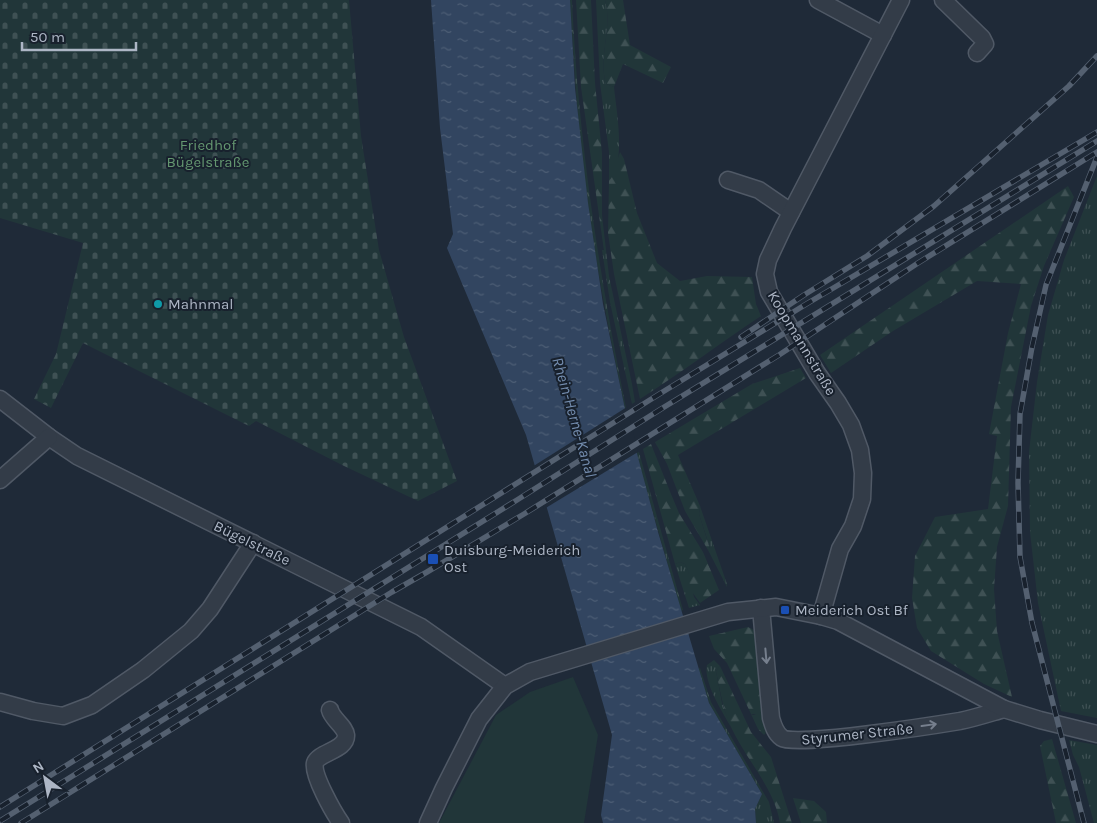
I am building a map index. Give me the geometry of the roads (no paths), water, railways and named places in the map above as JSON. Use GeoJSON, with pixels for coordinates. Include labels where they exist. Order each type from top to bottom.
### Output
{"type":"FeatureCollection","features":[{"type":"Feature","properties":{"kind":"street"},"geometry":{"type":"LineString","coordinates":[[818,0],[882,35]]}},
{"type":"Feature","properties":{"kind":"street","name":"Koopmannstraße"},"geometry":{"type":"LineString","coordinates":[[821,616],[840,549],[853,526],[862,499],[863,474],[860,450],[851,425],[817,373],[769,292],[765,274],[768,260],[791,212],[900,0]]}},
{"type":"Feature","properties":{"kind":"street"},"geometry":{"type":"LineString","coordinates":[[943,0],[982,38],[985,44],[977,53]]}},
{"type":"Feature","properties":{"kind":"street"},"geometry":{"type":"LineString","coordinates":[[728,180],[759,190],[791,212]]}},
{"type":"Feature","properties":{"kind":"street","name":"Bügelstraße"},"geometry":{"type":"LineString","coordinates":[[0,399],[77,456],[421,627],[505,686]]}},
{"type":"Feature","properties":{"kind":"street"},"geometry":{"type":"LineString","coordinates":[[0,480],[49,437]]}},
{"type":"Feature","properties":{"kind":"street"},"geometry":{"type":"LineString","coordinates":[[0,702],[33,711],[63,716],[92,705],[143,670],[190,632],[210,609],[253,543]]}},
{"type":"Feature","properties":{"kind":"street"},"geometry":{"type":"LineString","coordinates":[[428,823],[479,719],[505,686],[530,672],[728,612],[776,607],[838,621],[1004,709],[1097,734]]}},
{"type":"Feature","properties":{"kind":"street","name":"Styrumer Straße"},"geometry":{"type":"LineString","coordinates":[[761,608],[771,718],[773,727],[782,738],[792,741],[848,736],[961,721],[1004,709]]}},
{"type":"Feature","properties":{"kind":"street"},"geometry":{"type":"LineString","coordinates":[[330,710],[344,731],[346,738],[336,748],[317,760],[315,766],[328,803],[341,823]]}},
{"type":"Feature","properties":{"kind":"water","name":"Rhein-Herne-Kanal"},"geometry":{"type":"Polygon","coordinates":[[[431,0],[570,0],[575,88],[588,203],[603,304],[625,409],[658,532],[709,703],[762,794],[755,809],[756,823],[603,823],[601,815],[612,735],[526,435],[447,248],[453,234],[440,128],[431,0]]]}},
{"type":"Feature","properties":{"kind":"railway"},"geometry":{"type":"LineString","coordinates":[[741,337],[867,256],[934,206],[1069,86],[1097,56]]}},
{"type":"Feature","properties":{"kind":"railway"},"geometry":{"type":"LineString","coordinates":[[0,807],[661,393],[808,303],[1097,132]]}},
{"type":"Feature","properties":{"kind":"railway"},"geometry":{"type":"LineString","coordinates":[[0,821],[661,409],[1097,141]]}},
{"type":"Feature","properties":{"kind":"railway"},"geometry":{"type":"LineString","coordinates":[[21,823],[392,592],[524,514],[779,355],[918,263],[1097,152]]}},
{"type":"Feature","properties":{"kind":"railway"},"geometry":{"type":"LineString","coordinates":[[1084,823],[1032,623],[1020,557],[1018,483],[1020,414],[1046,285],[1097,157]]}},
{"type":"Feature","properties":{"kind":"place","name":"Mahnmal"},"geometry":{"type":"Point","coordinates":[158,304]}},
{"type":"Feature","properties":{"kind":"place","name":"Duisburg-Meiderich Ost"},"geometry":{"type":"Point","coordinates":[433,559]}},
{"type":"Feature","properties":{"kind":"place","name":"Meiderich Ost Bf"},"geometry":{"type":"Point","coordinates":[785,610]}},
{"type":"Feature","properties":{"kind":"park label","name":"Friedhof Bügelstraße"},"geometry":{"type":"Point","coordinates":[208,154]}}]}
